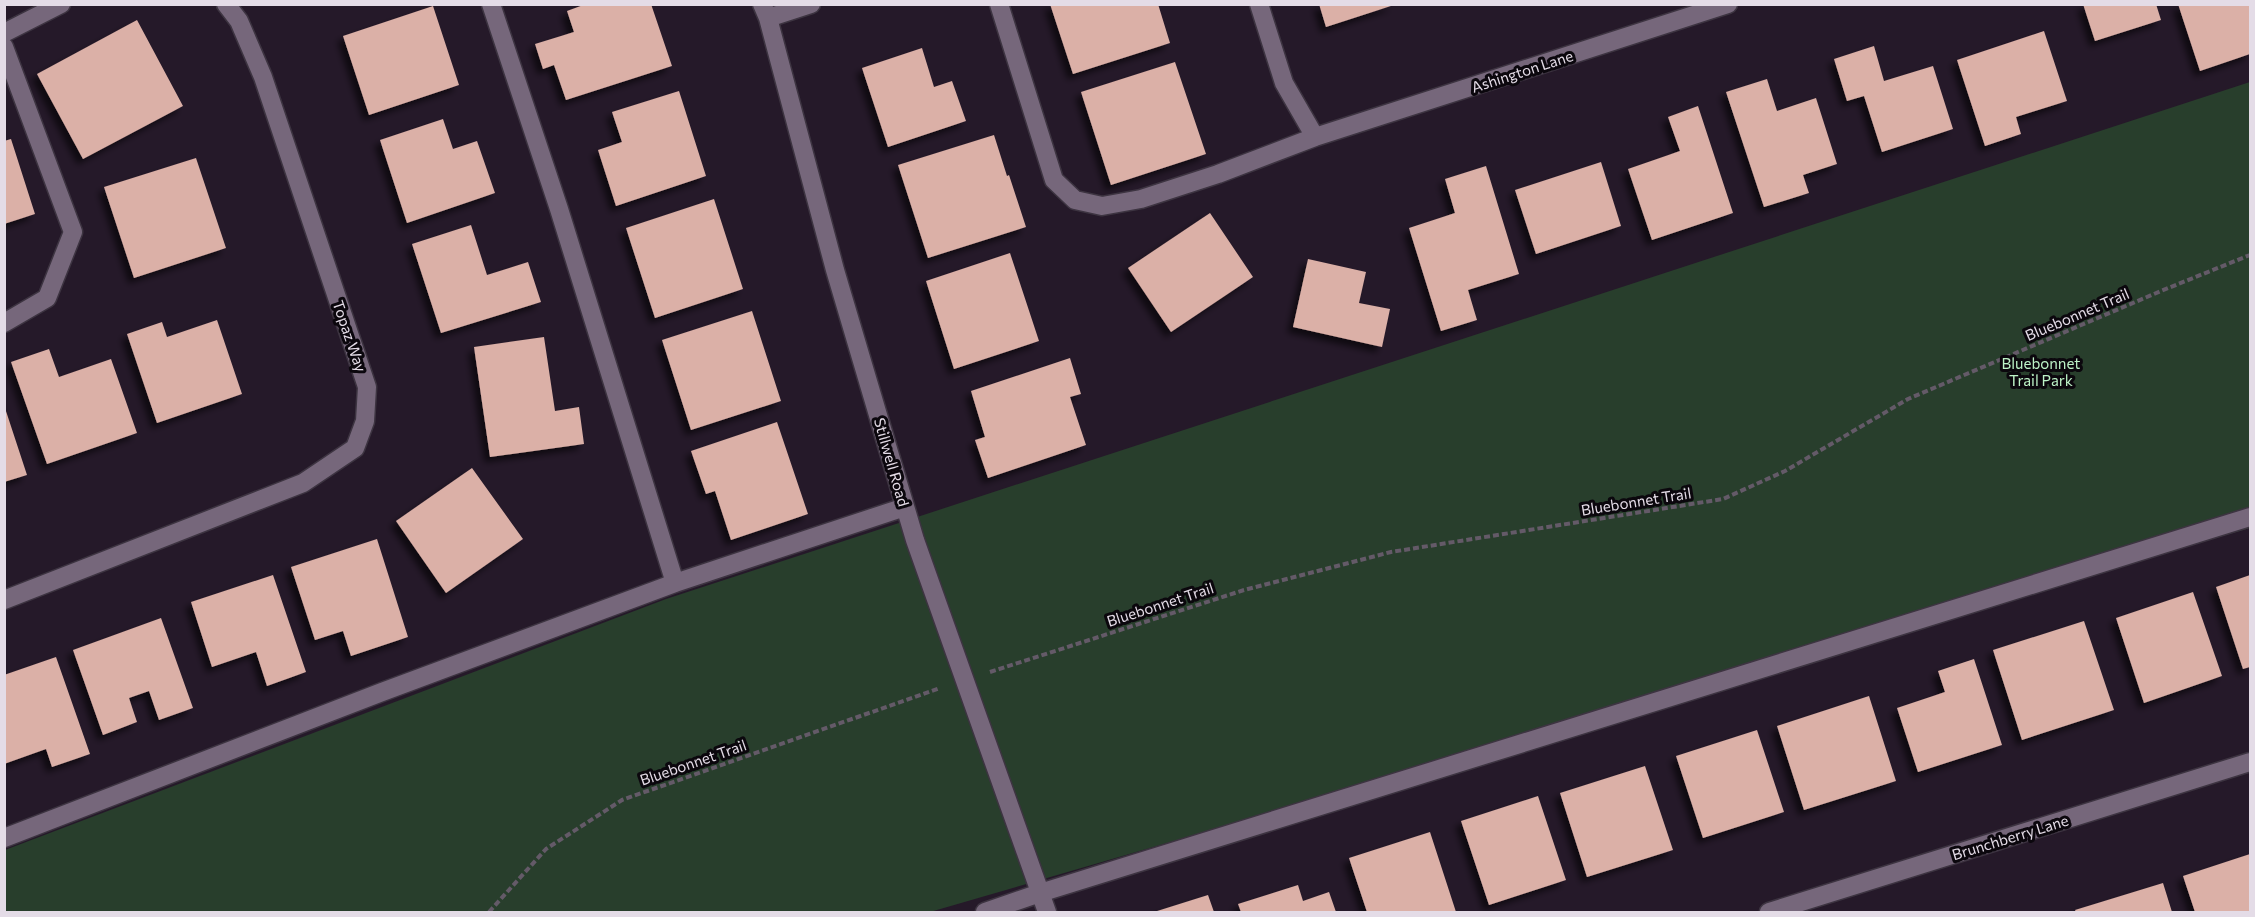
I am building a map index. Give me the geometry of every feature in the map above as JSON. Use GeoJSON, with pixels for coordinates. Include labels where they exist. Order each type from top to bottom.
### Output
{"type":"FeatureCollection","features":[{"type":"Feature","properties":{"kind":"street"},"geometry":{"type":"LineString","coordinates":[[4,33],[61,4]]}},
{"type":"Feature","properties":{"kind":"street","name":"Topaz Way"},"geometry":{"type":"LineString","coordinates":[[4,600],[303,483],[356,448],[365,421],[367,387],[263,77],[239,21],[226,4]]}},
{"type":"Feature","properties":{"kind":"street"},"geometry":{"type":"LineString","coordinates":[[491,4],[563,220],[675,583]]}},
{"type":"Feature","properties":{"kind":"street"},"geometry":{"type":"LineString","coordinates":[[765,11],[811,4]]}},
{"type":"Feature","properties":{"kind":"street","name":"Ashington Lane"},"geometry":{"type":"LineString","coordinates":[[999,4],[1054,180],[1075,200],[1102,206],[1141,199],[1218,174],[1315,137],[1728,4]]}},
{"type":"Feature","properties":{"kind":"street"},"geometry":{"type":"LineString","coordinates":[[1258,4],[1284,83],[1315,137]]}},
{"type":"Feature","properties":{"kind":"street","name":"Stillwell Road"},"geometry":{"type":"LineString","coordinates":[[765,11],[835,270],[905,507],[964,681],[1047,912]]}},
{"type":"Feature","properties":{"kind":"street"},"geometry":{"type":"LineString","coordinates":[[4,47],[72,232],[48,298],[4,323]]}},
{"type":"Feature","properties":{"kind":"street"},"geometry":{"type":"LineString","coordinates":[[4,837],[370,696],[675,583],[905,507]]}},
{"type":"Feature","properties":{"kind":"street"},"geometry":{"type":"LineString","coordinates":[[985,912],[2250,517]]}},
{"type":"Feature","properties":{"kind":"street","name":"Brunchberry Lane"},"geometry":{"type":"LineString","coordinates":[[1769,912],[2250,762]]}},
{"type":"Feature","properties":{"kind":"path","name":"Bluebonnet Trail"},"geometry":{"type":"LineString","coordinates":[[989,672],[1244,590],[1391,552],[1723,499],[1785,471],[1908,399],[2250,255]]}},
{"type":"Feature","properties":{"kind":"path","name":"Bluebonnet Trail"},"geometry":{"type":"LineString","coordinates":[[489,912],[546,849],[622,800],[937,689]]}},
{"type":"Feature","properties":{"kind":"green space","name":"Bluebonnet Trail Park"},"geometry":{"type":"Polygon","coordinates":[[[2250,82],[2250,528],[930,912],[5,912],[5,850],[666,599],[2250,82]]]}},
{"type":"Feature","properties":{"kind":"building"},"geometry":{"type":"Polygon","coordinates":[[[586,4],[651,4],[672,66],[566,100],[554,65],[543,69],[535,44],[574,32],[567,11],[586,4]]]}},
{"type":"Feature","properties":{"kind":"building"},"geometry":{"type":"Polygon","coordinates":[[[1050,4],[1158,4],[1170,43],[1073,74],[1050,4]]]}},
{"type":"Feature","properties":{"kind":"building"},"geometry":{"type":"Polygon","coordinates":[[[1319,4],[1394,4],[1394,5],[1326,27],[1319,4]]]}},
{"type":"Feature","properties":{"kind":"building"},"geometry":{"type":"Polygon","coordinates":[[[2083,4],[2156,4],[2161,20],[2095,41],[2083,4]]]}},
{"type":"Feature","properties":{"kind":"building"},"geometry":{"type":"Polygon","coordinates":[[[2178,4],[2250,4],[2250,54],[2200,71],[2178,4]]]}},
{"type":"Feature","properties":{"kind":"building"},"geometry":{"type":"Polygon","coordinates":[[[433,6],[459,85],[369,115],[343,36],[433,6]]]}},
{"type":"Feature","properties":{"kind":"building"},"geometry":{"type":"Polygon","coordinates":[[[137,20],[183,106],[83,159],[37,74],[137,20]]]}},
{"type":"Feature","properties":{"kind":"building"},"geometry":{"type":"Polygon","coordinates":[[[2044,31],[2067,101],[2016,117],[2021,134],[1985,146],[1957,60],[2044,31]]]}},
{"type":"Feature","properties":{"kind":"building"},"geometry":{"type":"Polygon","coordinates":[[[1874,46],[1884,81],[1933,66],[1953,129],[1882,152],[1864,96],[1847,101],[1834,59],[1874,46]]]}},
{"type":"Feature","properties":{"kind":"building"},"geometry":{"type":"Polygon","coordinates":[[[922,48],[934,87],[952,81],[966,121],[888,147],[862,68],[922,48]]]}},
{"type":"Feature","properties":{"kind":"building"},"geometry":{"type":"Polygon","coordinates":[[[1175,62],[1206,154],[1111,185],[1081,92],[1175,62]]]}},
{"type":"Feature","properties":{"kind":"building"},"geometry":{"type":"Polygon","coordinates":[[[1767,79],[1777,111],[1816,98],[1837,164],[1803,175],[1809,193],[1764,207],[1726,92],[1767,79]]]}},
{"type":"Feature","properties":{"kind":"building"},"geometry":{"type":"Polygon","coordinates":[[[679,91],[706,176],[616,206],[598,150],[622,142],[612,112],[679,91]]]}},
{"type":"Feature","properties":{"kind":"building"},"geometry":{"type":"Polygon","coordinates":[[[1698,106],[1733,213],[1652,240],[1628,169],[1680,151],[1668,117],[1698,106]]]}},
{"type":"Feature","properties":{"kind":"building"},"geometry":{"type":"Polygon","coordinates":[[[443,119],[453,149],[477,141],[495,193],[407,223],[380,140],[443,119]]]}},
{"type":"Feature","properties":{"kind":"building"},"geometry":{"type":"Polygon","coordinates":[[[994,135],[1026,227],[928,258],[898,165],[994,135]]]}},
{"type":"Feature","properties":{"kind":"building"},"geometry":{"type":"Polygon","coordinates":[[[11,139],[35,214],[4,224],[4,141],[11,139]]]}},
{"type":"Feature","properties":{"kind":"building"},"geometry":{"type":"Polygon","coordinates":[[[196,158],[226,248],[134,278],[104,187],[196,158]]]}},
{"type":"Feature","properties":{"kind":"building"},"geometry":{"type":"Polygon","coordinates":[[[1601,162],[1621,226],[1536,254],[1515,190],[1601,162]]]}},
{"type":"Feature","properties":{"kind":"building"},"geometry":{"type":"Polygon","coordinates":[[[1486,166],[1519,274],[1468,290],[1477,320],[1441,331],[1409,228],[1455,213],[1445,179],[1486,166]]]}},
{"type":"Feature","properties":{"kind":"building"},"geometry":{"type":"Polygon","coordinates":[[[714,199],[743,289],[655,318],[626,228],[714,199]]]}},
{"type":"Feature","properties":{"kind":"building"},"geometry":{"type":"Polygon","coordinates":[[[1210,213],[1253,277],[1171,332],[1128,268],[1210,213]]]}},
{"type":"Feature","properties":{"kind":"building"},"geometry":{"type":"Polygon","coordinates":[[[471,225],[487,275],[528,262],[541,302],[441,333],[412,244],[471,225]]]}},
{"type":"Feature","properties":{"kind":"building"},"geometry":{"type":"Polygon","coordinates":[[[1010,253],[1039,341],[954,369],[926,281],[1010,253]]]}},
{"type":"Feature","properties":{"kind":"building"},"geometry":{"type":"Polygon","coordinates":[[[1308,259],[1366,272],[1359,303],[1390,309],[1382,347],[1293,327],[1308,259]]]}},
{"type":"Feature","properties":{"kind":"building"},"geometry":{"type":"Polygon","coordinates":[[[752,311],[781,401],[691,430],[662,340],[752,311]]]}},
{"type":"Feature","properties":{"kind":"building"},"geometry":{"type":"Polygon","coordinates":[[[217,320],[242,394],[157,423],[127,334],[162,322],[167,337],[217,320]]]}},
{"type":"Feature","properties":{"kind":"building"},"geometry":{"type":"Polygon","coordinates":[[[544,337],[555,411],[579,407],[584,444],[490,457],[474,347],[544,337]]]}},
{"type":"Feature","properties":{"kind":"building"},"geometry":{"type":"Polygon","coordinates":[[[49,349],[59,377],[111,359],[137,433],[47,464],[11,362],[49,349]]]}},
{"type":"Feature","properties":{"kind":"building"},"geometry":{"type":"Polygon","coordinates":[[[1070,358],[1081,394],[1070,397],[1086,445],[988,478],[975,440],[985,437],[971,391],[1070,358]]]}},
{"type":"Feature","properties":{"kind":"building"},"geometry":{"type":"Polygon","coordinates":[[[4,405],[27,475],[4,482],[4,405]]]}},
{"type":"Feature","properties":{"kind":"building"},"geometry":{"type":"Polygon","coordinates":[[[777,422],[808,514],[731,540],[715,491],[706,494],[691,451],[777,422]]]}},
{"type":"Feature","properties":{"kind":"building"},"geometry":{"type":"Polygon","coordinates":[[[472,468],[523,539],[446,593],[396,521],[472,468]]]}},
{"type":"Feature","properties":{"kind":"building"},"geometry":{"type":"Polygon","coordinates":[[[377,539],[408,637],[351,656],[343,631],[315,640],[291,567],[377,539]]]}},
{"type":"Feature","properties":{"kind":"building"},"geometry":{"type":"Polygon","coordinates":[[[273,575],[306,672],[267,686],[256,652],[212,667],[191,602],[273,575]]]}},
{"type":"Feature","properties":{"kind":"building"},"geometry":{"type":"Polygon","coordinates":[[[2250,575],[2250,667],[2243,669],[2216,587],[2250,575]]]}},
{"type":"Feature","properties":{"kind":"building"},"geometry":{"type":"Polygon","coordinates":[[[2193,592],[2222,676],[2144,703],[2116,618],[2193,592]]]}},
{"type":"Feature","properties":{"kind":"building"},"geometry":{"type":"Polygon","coordinates":[[[161,618],[193,708],[159,720],[149,691],[129,698],[137,722],[103,735],[73,650],[161,618]]]}},
{"type":"Feature","properties":{"kind":"building"},"geometry":{"type":"Polygon","coordinates":[[[2084,621],[2114,710],[2022,740],[1993,650],[2084,621]]]}},
{"type":"Feature","properties":{"kind":"building"},"geometry":{"type":"Polygon","coordinates":[[[56,657],[90,754],[52,767],[46,749],[4,764],[4,675],[56,657]]]}},
{"type":"Feature","properties":{"kind":"building"},"geometry":{"type":"Polygon","coordinates":[[[1974,659],[2002,745],[1918,772],[1897,708],[1945,692],[1938,671],[1974,659]]]}},
{"type":"Feature","properties":{"kind":"building"},"geometry":{"type":"Polygon","coordinates":[[[1869,696],[1896,781],[1804,810],[1777,726],[1869,696]]]}},
{"type":"Feature","properties":{"kind":"building"},"geometry":{"type":"Polygon","coordinates":[[[1757,730],[1784,812],[1703,838],[1676,756],[1757,730]]]}},
{"type":"Feature","properties":{"kind":"building"},"geometry":{"type":"Polygon","coordinates":[[[1645,766],[1673,850],[1587,877],[1560,793],[1645,766]]]}},
{"type":"Feature","properties":{"kind":"building"},"geometry":{"type":"Polygon","coordinates":[[[1538,796],[1566,880],[1489,905],[1461,821],[1538,796]]]}},
{"type":"Feature","properties":{"kind":"building"},"geometry":{"type":"Polygon","coordinates":[[[1430,832],[1456,912],[1367,912],[1349,858],[1430,832]]]}},
{"type":"Feature","properties":{"kind":"building"},"geometry":{"type":"Polygon","coordinates":[[[2250,854],[2250,912],[2195,912],[2183,876],[2250,854]]]}},
{"type":"Feature","properties":{"kind":"building"},"geometry":{"type":"Polygon","coordinates":[[[2163,883],[2172,912],[2076,912],[2075,910],[2163,883]]]}},
{"type":"Feature","properties":{"kind":"building"},"geometry":{"type":"Polygon","coordinates":[[[1298,885],[1303,901],[1329,892],[1336,912],[1241,912],[1238,904],[1298,885]]]}},
{"type":"Feature","properties":{"kind":"building"},"geometry":{"type":"Polygon","coordinates":[[[1208,895],[1214,912],[1154,912],[1208,895]]]}}]}
